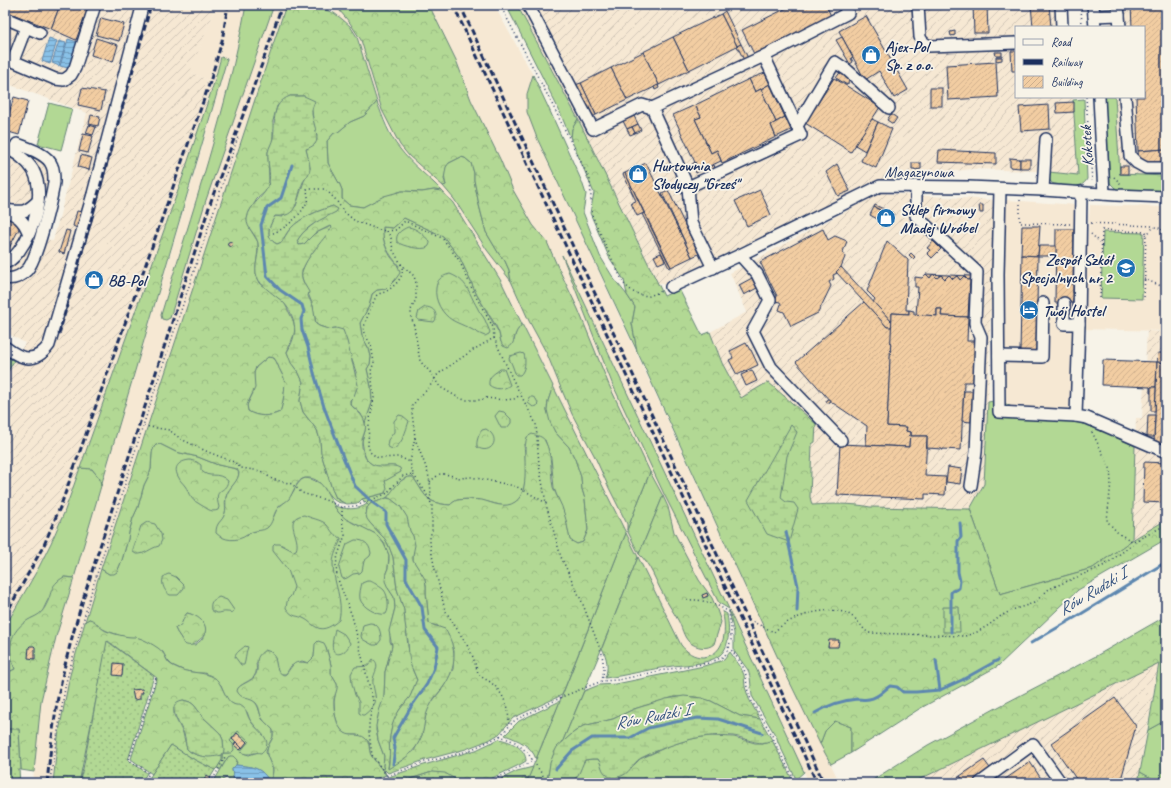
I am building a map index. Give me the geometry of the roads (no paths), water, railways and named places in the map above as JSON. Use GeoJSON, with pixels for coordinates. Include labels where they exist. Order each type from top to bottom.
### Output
{"type":"FeatureCollection","features":[{"type":"Feature","properties":{"kind":"street"},"geometry":{"type":"LineString","coordinates":[[26,27],[13,61],[55,79],[64,80],[71,75],[75,68],[95,5]]}},
{"type":"Feature","properties":{"kind":"street"},"geometry":{"type":"LineString","coordinates":[[528,5],[593,129],[642,105],[652,108],[764,56],[848,14],[844,5]]}},
{"type":"Feature","properties":{"kind":"street"},"geometry":{"type":"LineString","coordinates":[[918,5],[920,37],[924,44],[929,46],[1015,43]]}},
{"type":"Feature","properties":{"kind":"street"},"geometry":{"type":"LineString","coordinates":[[1061,5],[1062,26]]}},
{"type":"Feature","properties":{"kind":"street"},"geometry":{"type":"LineString","coordinates":[[1094,16],[1118,10],[1120,26]]}},
{"type":"Feature","properties":{"kind":"street"},"geometry":{"type":"LineString","coordinates":[[5,347],[23,358],[32,358],[44,352],[49,345],[97,179],[141,12]]}},
{"type":"Feature","properties":{"kind":"street"},"geometry":{"type":"LineString","coordinates":[[5,18],[40,32]]}},
{"type":"Feature","properties":{"kind":"street"},"geometry":{"type":"LineString","coordinates":[[688,187],[801,135],[764,56]]}},
{"type":"Feature","properties":{"kind":"street"},"geometry":{"type":"LineString","coordinates":[[797,126],[835,62],[847,70],[889,108]]}},
{"type":"Feature","properties":{"kind":"street","name":"Kokotek"},"geometry":{"type":"LineString","coordinates":[[1099,98],[1104,194]]}},
{"type":"Feature","properties":{"kind":"street"},"geometry":{"type":"LineString","coordinates":[[1125,98],[1130,156],[1137,163],[1146,168],[1166,168]]}},
{"type":"Feature","properties":{"kind":"street"},"geometry":{"type":"LineString","coordinates":[[652,108],[688,187],[691,223],[713,268]]}},
{"type":"Feature","properties":{"kind":"street"},"geometry":{"type":"LineString","coordinates":[[1043,190],[1046,139]]}},
{"type":"Feature","properties":{"kind":"street"},"geometry":{"type":"LineString","coordinates":[[5,263],[16,255],[26,242],[35,216],[39,194],[36,179],[32,170],[24,159],[9,149],[17,144],[37,151],[46,158],[52,166],[54,180],[51,199],[34,258],[28,270],[18,277],[10,279],[5,278]]}},
{"type":"Feature","properties":{"kind":"street","name":"Magazynowa"},"geometry":{"type":"LineString","coordinates":[[671,287],[740,255],[880,186],[1043,190],[1116,195],[1166,196]]}},
{"type":"Feature","properties":{"kind":"street"},"geometry":{"type":"LineString","coordinates":[[916,186],[916,216],[978,272],[975,323],[982,337],[976,452],[971,486]]}},
{"type":"Feature","properties":{"kind":"street"},"geometry":{"type":"LineString","coordinates":[[1000,189],[998,274],[999,412],[1080,417],[1166,452]]}},
{"type":"Feature","properties":{"kind":"street"},"geometry":{"type":"LineString","coordinates":[[1080,417],[1079,324],[1081,192]]}},
{"type":"Feature","properties":{"kind":"street"},"geometry":{"type":"LineString","coordinates":[[5,210],[20,212],[28,210],[38,201]]}},
{"type":"Feature","properties":{"kind":"street"},"geometry":{"type":"LineString","coordinates":[[5,210],[20,218],[26,226],[29,234]]}},
{"type":"Feature","properties":{"kind":"street"},"geometry":{"type":"LineString","coordinates":[[740,255],[757,274],[770,300],[753,331],[771,367],[841,440]]}},
{"type":"Feature","properties":{"kind":"street"},"geometry":{"type":"LineString","coordinates":[[999,356],[1042,357],[1043,303]]}},
{"type":"Feature","properties":{"kind":"street"},"geometry":{"type":"LineString","coordinates":[[1064,303],[1064,324],[1079,324]]}},
{"type":"Feature","properties":{"kind":"street"},"geometry":{"type":"LineString","coordinates":[[980,783],[1033,744],[1061,783]]}},
{"type":"Feature","properties":{"kind":"water"},"geometry":{"type":"Polygon","coordinates":[[[49,38],[57,41],[50,64],[42,61],[49,38]]]}},
{"type":"Feature","properties":{"kind":"water"},"geometry":{"type":"Polygon","coordinates":[[[68,39],[77,42],[68,68],[60,66],[68,39]]]}},
{"type":"Feature","properties":{"kind":"water"},"geometry":{"type":"Polygon","coordinates":[[[59,41],[66,43],[59,66],[52,63],[59,41]]]}},
{"type":"Feature","properties":{"kind":"water"},"geometry":{"type":"Polygon","coordinates":[[[236,765],[247,766],[260,771],[270,783],[234,783],[232,769],[236,765]]]}},
{"type":"Feature","properties":{"kind":"waterway"},"geometry":{"type":"LineString","coordinates":[[292,165],[281,198],[267,208],[261,225],[267,276],[280,290],[302,305],[304,312],[301,319],[302,330],[324,407],[343,457],[355,486],[373,503],[386,512],[386,524],[406,560],[406,579],[422,607],[425,630],[438,647],[434,668],[427,684],[411,707],[393,738],[395,748],[393,764]]}},
{"type":"Feature","properties":{"kind":"waterway"},"geometry":{"type":"LineString","coordinates":[[951,632],[951,593],[959,588],[960,581],[958,572],[958,541],[961,537],[960,523]]}},
{"type":"Feature","properties":{"kind":"waterway"},"geometry":{"type":"LineString","coordinates":[[786,532],[798,586],[797,611]]}},
{"type":"Feature","properties":{"kind":"waterway","name":"Rów Rudzki I"},"geometry":{"type":"LineString","coordinates":[[1031,643],[1166,562]]}},
{"type":"Feature","properties":{"kind":"waterway"},"geometry":{"type":"LineString","coordinates":[[936,660],[940,690]]}},
{"type":"Feature","properties":{"kind":"waterway","name":"Rów Rudzki I"},"geometry":{"type":"LineString","coordinates":[[815,713],[841,702],[873,698],[890,686],[897,687],[903,692],[940,690],[962,680],[998,660]]}},
{"type":"Feature","properties":{"kind":"waterway","name":"Rów Rudzki I"},"geometry":{"type":"LineString","coordinates":[[556,769],[572,751],[592,738],[630,738],[648,728],[675,722],[698,718],[718,719],[762,733]]}},
{"type":"Feature","properties":{"kind":"railway"},"geometry":{"type":"LineString","coordinates":[[59,334],[151,5]]}},
{"type":"Feature","properties":{"kind":"railway"},"geometry":{"type":"LineString","coordinates":[[5,616],[44,545],[61,505],[210,82],[222,41],[228,5]]}},
{"type":"Feature","properties":{"kind":"railway"},"geometry":{"type":"LineString","coordinates":[[47,783],[58,697],[82,603],[212,198],[262,64],[282,5]]}},
{"type":"Feature","properties":{"kind":"railway"},"geometry":{"type":"LineString","coordinates":[[453,5],[817,783]]}},
{"type":"Feature","properties":{"kind":"railway"},"geometry":{"type":"LineString","coordinates":[[460,5],[824,783]]}},
{"type":"Feature","properties":{"kind":"place","name":"Ajex-Pol Sp. z o.o."},"geometry":{"type":"Point","coordinates":[871,55]}},
{"type":"Feature","properties":{"kind":"place","name":"Hurtownia Słodyczy \"Grześ\""},"geometry":{"type":"Point","coordinates":[638,174]}},
{"type":"Feature","properties":{"kind":"place","name":"Sklep firmowy Madej Wróbel"},"geometry":{"type":"Point","coordinates":[886,218]}},
{"type":"Feature","properties":{"kind":"place","name":"Zespół Szkół Specjalnych nr 2"},"geometry":{"type":"Point","coordinates":[1126,268]}},
{"type":"Feature","properties":{"kind":"place","name":"BB-Pol"},"geometry":{"type":"Point","coordinates":[94,280]}},
{"type":"Feature","properties":{"kind":"place","name":"Twój Hostel"},"geometry":{"type":"Point","coordinates":[1029,310]}}]}
